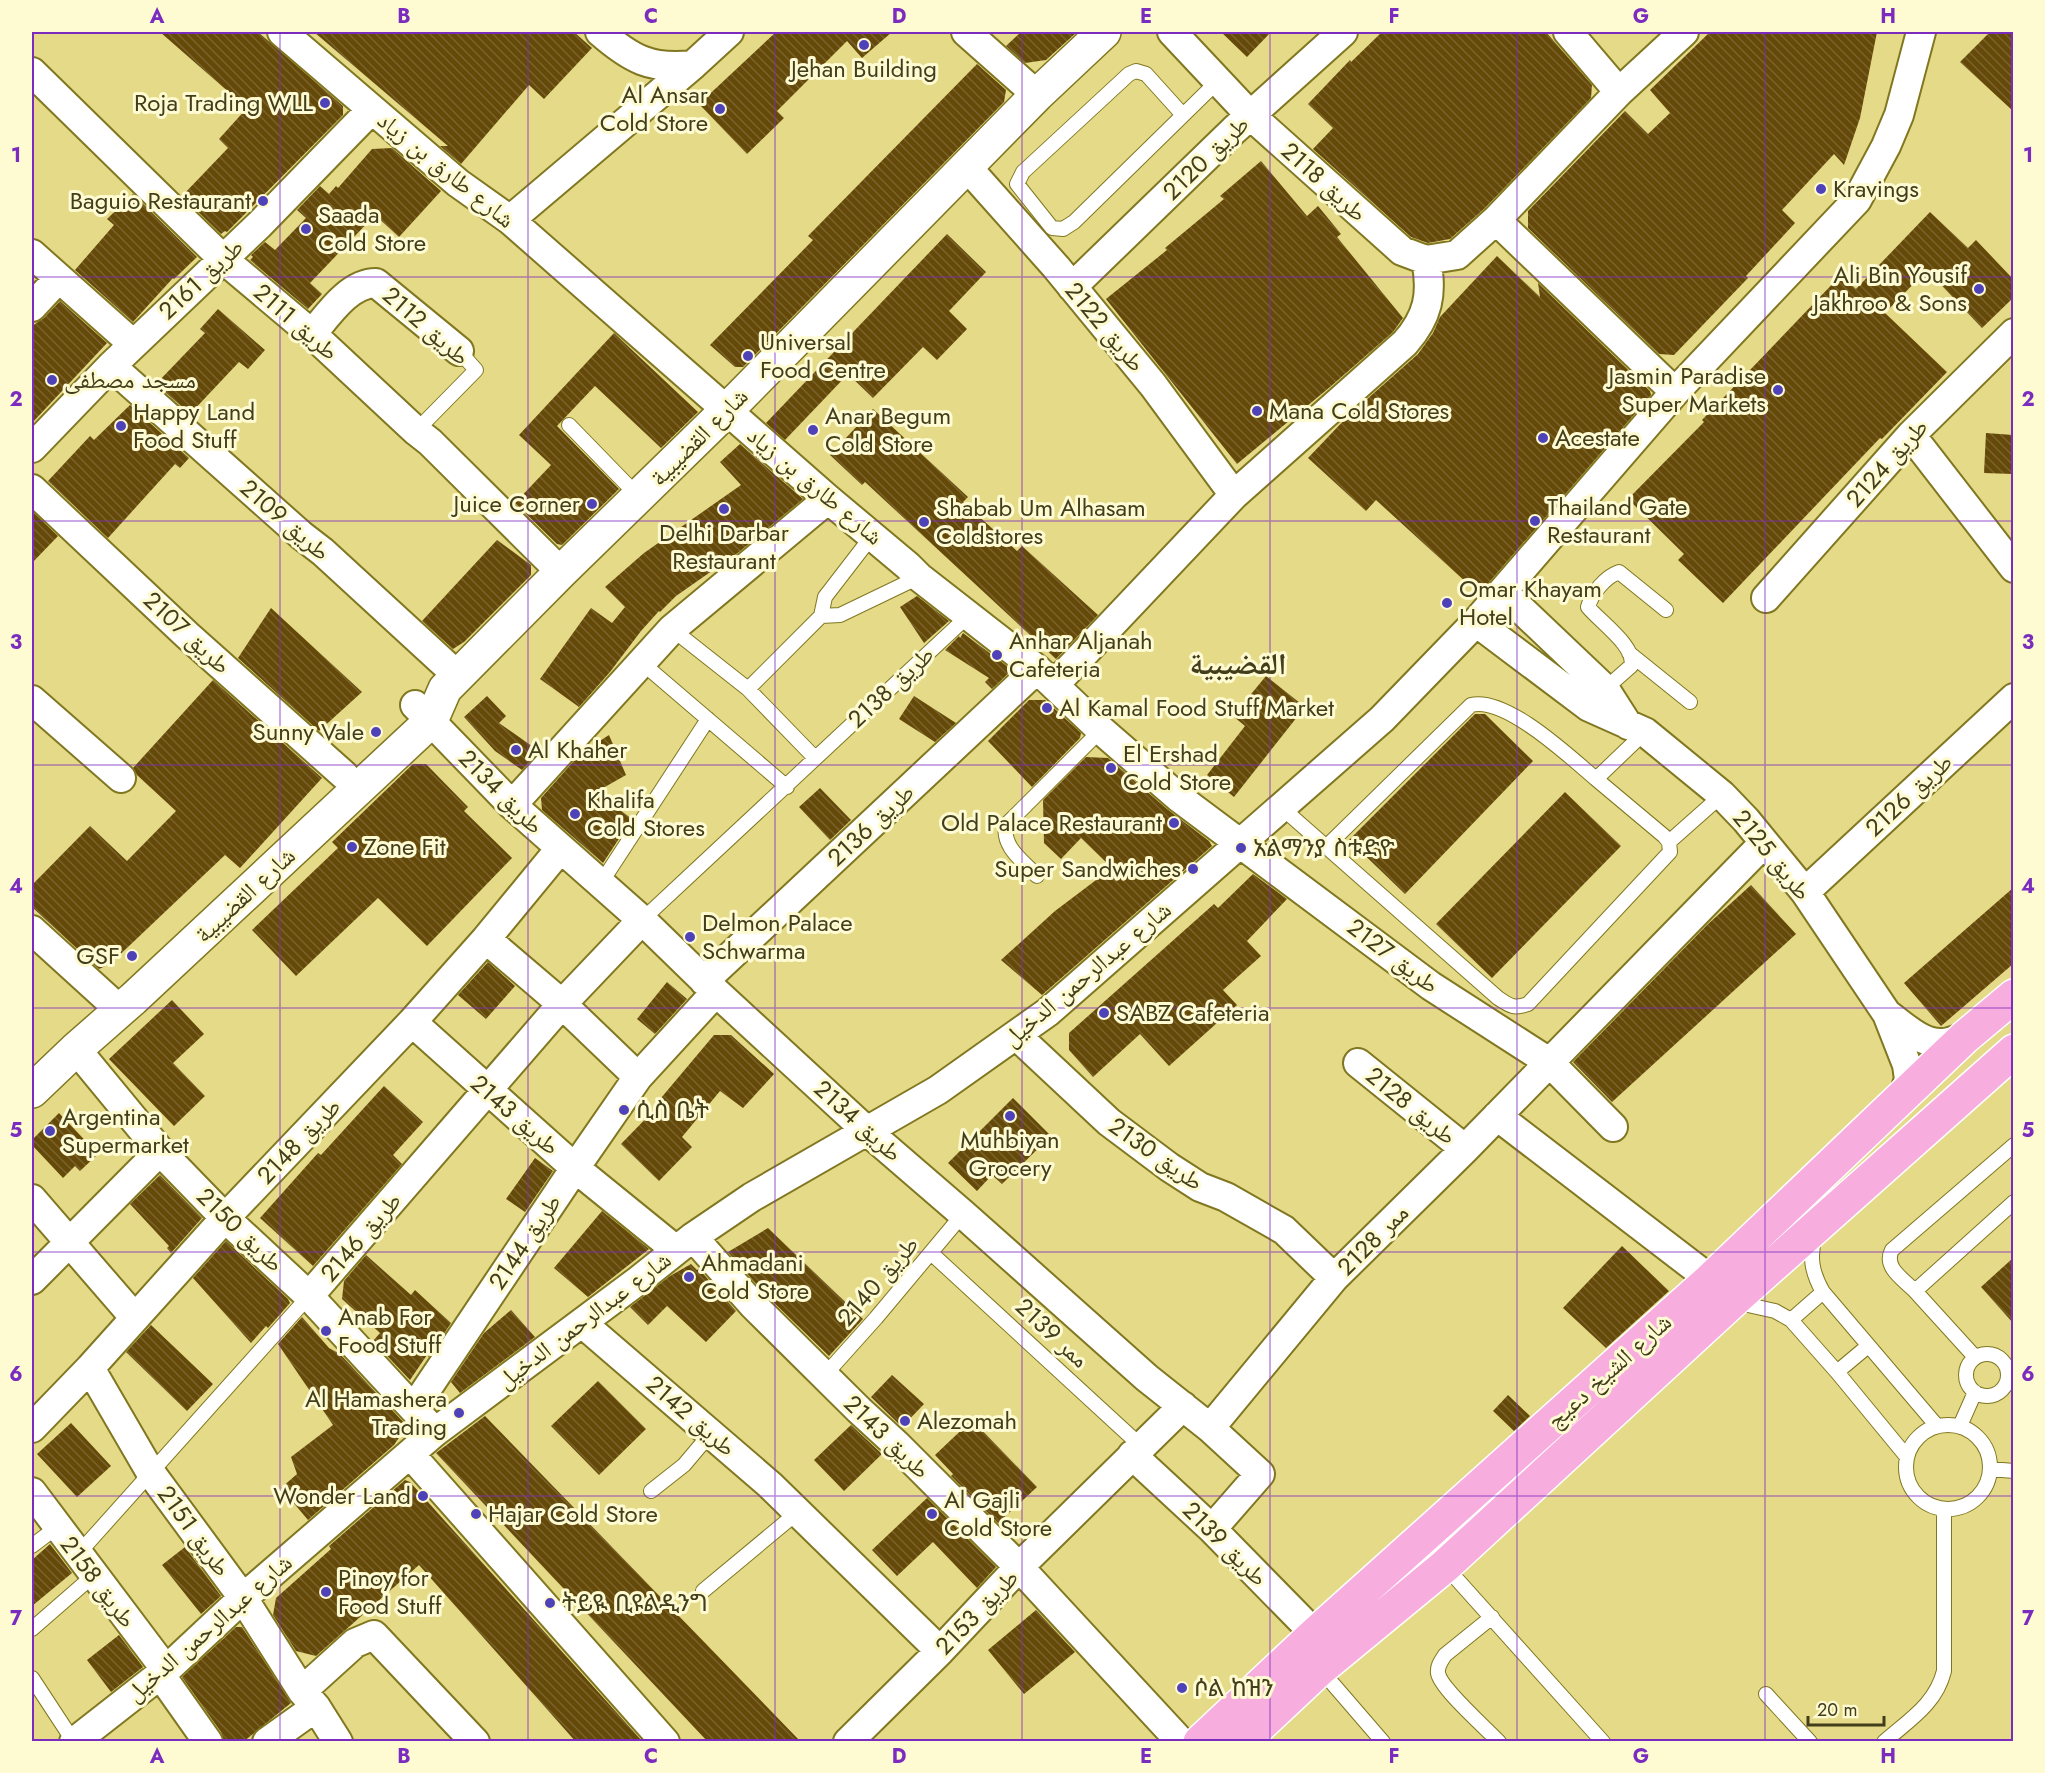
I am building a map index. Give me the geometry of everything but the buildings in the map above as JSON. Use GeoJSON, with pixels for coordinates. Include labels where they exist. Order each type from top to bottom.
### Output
{"type":"FeatureCollection","features":[{"type":"Feature","properties":{"kind":"main road","name":"شارع الشيخ دعيج"},"geometry":{"type":"LineString","coordinates":[[1200,1742],[1315,1634],[1710,1280],[1965,1037],[2013,996]]}},
{"type":"Feature","properties":{"kind":"main road","name":"شارع الشيخ دعيج"},"geometry":{"type":"LineString","coordinates":[[1242,1742],[1320,1669],[1445,1566],[1735,1299],[2013,1052]]}},
{"type":"Feature","properties":{"kind":"street","name":"شارع طارق بن زياد"},"geometry":{"type":"LineString","coordinates":[[282,32],[458,183],[510,220],[726,411],[919,577],[1046,677],[1101,730],[1178,797],[1241,843]]}},
{"type":"Feature","properties":{"kind":"street"},"geometry":{"type":"LineString","coordinates":[[600,32],[636,59],[650,64],[671,67],[693,65]]}},
{"type":"Feature","properties":{"kind":"street"},"geometry":{"type":"LineString","coordinates":[[510,220],[729,32]]}},
{"type":"Feature","properties":{"kind":"street"},"geometry":{"type":"LineString","coordinates":[[966,32],[1037,96]]}},
{"type":"Feature","properties":{"kind":"street","name":"شارع القضيبية"},"geometry":{"type":"LineString","coordinates":[[32,1064],[69,1042],[113,1003],[423,713],[1037,96],[1104,32]]}},
{"type":"Feature","properties":{"kind":"street","name":"طريق 2118"},"geometry":{"type":"LineString","coordinates":[[1172,32],[1250,115],[1402,251],[1426,260]]}},
{"type":"Feature","properties":{"kind":"street","name":"طريق 2120"},"geometry":{"type":"LineString","coordinates":[[1072,287],[1250,115],[1343,32]]}},
{"type":"Feature","properties":{"kind":"street"},"geometry":{"type":"LineString","coordinates":[[1568,32],[1619,92]]}},
{"type":"Feature","properties":{"kind":"street"},"geometry":{"type":"LineString","coordinates":[[1046,677],[1234,495],[1418,329],[1428,303],[1429,274],[1426,260],[1457,255],[1496,219],[1619,92],[1684,32]]}},
{"type":"Feature","properties":{"kind":"street","name":"شارع عبدالرحمن الدخيل"},"geometry":{"type":"LineString","coordinates":[[78,1740],[163,1672],[243,1598],[435,1432],[639,1280],[684,1243],[752,1197],[938,1090],[1048,1012],[1382,718],[1476,622],[1675,392],[1857,200],[1886,146],[1899,115],[1921,32]]}},
{"type":"Feature","properties":{"kind":"street","name":"طريق 2111"},"geometry":{"type":"LineString","coordinates":[[32,72],[223,259],[312,334],[430,442],[561,572]]}},
{"type":"Feature","properties":{"kind":"street","name":"طريق 2161"},"geometry":{"type":"LineString","coordinates":[[35,438],[259,225],[371,110]]}},
{"type":"Feature","properties":{"kind":"street","name":"طريق 2122"},"geometry":{"type":"LineString","coordinates":[[967,167],[1056,267],[1153,385],[1234,495]]}},
{"type":"Feature","properties":{"kind":"street"},"geometry":{"type":"LineString","coordinates":[[1496,219],[1675,392]]}},
{"type":"Feature","properties":{"kind":"street"},"geometry":{"type":"LineString","coordinates":[[32,254],[133,344]]}},
{"type":"Feature","properties":{"kind":"street"},"geometry":{"type":"LineString","coordinates":[[32,307],[59,278]]}},
{"type":"Feature","properties":{"kind":"street","name":"طريق 2112"},"geometry":{"type":"LineString","coordinates":[[312,334],[341,301],[362,285],[376,283],[468,361]]}},
{"type":"Feature","properties":{"kind":"street","name":"طريق 2124"},"geometry":{"type":"LineString","coordinates":[[1766,598],[1911,435],[2013,333]]}},
{"type":"Feature","properties":{"kind":"street","name":"طريق 2109"},"geometry":{"type":"LineString","coordinates":[[111,366],[323,552],[452,682]]}},
{"type":"Feature","properties":{"kind":"street"},"geometry":{"type":"LineString","coordinates":[[1911,435],[2013,567]]}},
{"type":"Feature","properties":{"kind":"street","name":"طريق 2107"},"geometry":{"type":"LineString","coordinates":[[32,489],[187,634],[344,775]]}},
{"type":"Feature","properties":{"kind":"street"},"geometry":{"type":"LineString","coordinates":[[512,805],[672,629],[828,499]]}},
{"type":"Feature","properties":{"kind":"street","name":"طريق 2125"},"geometry":{"type":"LineString","coordinates":[[1503,592],[1605,689],[1636,728],[1722,795],[1746,820],[1805,892],[1887,1014],[1907,1065],[1909,1079],[1903,1098]]}},
{"type":"Feature","properties":{"kind":"street","name":"طريق 2125"},"geometry":{"type":"LineString","coordinates":[[1476,622],[1589,707],[1636,728]]}},
{"type":"Feature","properties":{"kind":"street","name":"طريق 2136"},"geometry":{"type":"LineString","coordinates":[[710,986],[1046,677]]}},
{"type":"Feature","properties":{"kind":"street","name":"طريق 2126"},"geometry":{"type":"LineString","coordinates":[[1805,892],[2013,698]]}},
{"type":"Feature","properties":{"kind":"street"},"geometry":{"type":"LineString","coordinates":[[32,700],[121,778]]}},
{"type":"Feature","properties":{"kind":"street","name":"شارع القضيبية"},"geometry":{"type":"LineString","coordinates":[[113,1003],[344,775],[423,713]]}},
{"type":"Feature","properties":{"kind":"street","name":"طريق 2134"},"geometry":{"type":"LineString","coordinates":[[423,713],[512,805],[642,920],[868,1132],[1260,1474],[1212,1529]]}},
{"type":"Feature","properties":{"kind":"street","name":"طريق 2127"},"geometry":{"type":"LineString","coordinates":[[1241,843],[1431,986],[1549,1062],[1613,1127]]}},
{"type":"Feature","properties":{"kind":"street"},"geometry":{"type":"LineString","coordinates":[[1549,1062],[1764,843]]}},
{"type":"Feature","properties":{"kind":"street","name":"طريق 2148"},"geometry":{"type":"LineString","coordinates":[[32,1428],[90,1368],[225,1218],[412,1022],[486,939],[560,849]]}},
{"type":"Feature","properties":{"kind":"street","name":"طريق 2146"},"geometry":{"type":"LineString","coordinates":[[309,1296],[562,1005],[642,920]]}},
{"type":"Feature","properties":{"kind":"street"},"geometry":{"type":"LineString","coordinates":[[32,930],[113,1003]]}},
{"type":"Feature","properties":{"kind":"street"},"geometry":{"type":"LineString","coordinates":[[486,939],[562,1005],[638,1077]]}},
{"type":"Feature","properties":{"kind":"street","name":"طريق 2144"},"geometry":{"type":"LineString","coordinates":[[414,1408],[638,1077],[710,986]]}},
{"type":"Feature","properties":{"kind":"street","name":"طريق 2125"},"geometry":{"type":"LineString","coordinates":[[1887,1014],[1913,1033],[1929,1041],[1943,1043],[1965,1037]]}},
{"type":"Feature","properties":{"kind":"street","name":"طريق 2143"},"geometry":{"type":"LineString","coordinates":[[412,1022],[575,1168],[684,1243],[753,1305],[1019,1567],[1181,1742]]}},
{"type":"Feature","properties":{"kind":"street","name":"طريق 2130"},"geometry":{"type":"LineString","coordinates":[[1017,1035],[1117,1129],[1200,1187],[1226,1197],[1284,1230],[1334,1278]]}},
{"type":"Feature","properties":{"kind":"street","name":"شارع القضيبية"},"geometry":{"type":"LineString","coordinates":[[32,1091],[69,1042]]}},
{"type":"Feature","properties":{"kind":"street","name":"طريق 2150"},"geometry":{"type":"LineString","coordinates":[[69,1042],[160,1151],[225,1218],[309,1296],[435,1432]]}},
{"type":"Feature","properties":{"kind":"street","name":"ممر 2128"},"geometry":{"type":"LineString","coordinates":[[1210,1428],[1334,1278],[1465,1149],[1549,1062]]}},
{"type":"Feature","properties":{"kind":"street","name":"طريق 2128"},"geometry":{"type":"LineString","coordinates":[[1358,1063],[1465,1149]]}},
{"type":"Feature","properties":{"kind":"street"},"geometry":{"type":"LineString","coordinates":[[1497,1116],[1735,1299]]}},
{"type":"Feature","properties":{"kind":"street"},"geometry":{"type":"LineString","coordinates":[[32,1280],[160,1151]]}},
{"type":"Feature","properties":{"kind":"street"},"geometry":{"type":"LineString","coordinates":[[32,1199],[135,1318]]}},
{"type":"Feature","properties":{"kind":"street","name":"طريق 2142"},"geometry":{"type":"LineString","coordinates":[[582,1323],[711,1433],[798,1512],[940,1651]]}},
{"type":"Feature","properties":{"kind":"street","name":"طريق 2151"},"geometry":{"type":"LineString","coordinates":[[90,1368],[151,1473],[243,1598],[338,1742]]}},
{"type":"Feature","properties":{"kind":"street","name":"طريق 2153"},"geometry":{"type":"LineString","coordinates":[[848,1742],[940,1651],[1019,1567],[1183,1406]]}},
{"type":"Feature","properties":{"kind":"street","name":"طريق 2139"},"geometry":{"type":"LineString","coordinates":[[1137,1451],[1315,1634]]}},
{"type":"Feature","properties":{"kind":"street"},"geometry":{"type":"LineString","coordinates":[[410,1454],[664,1742]]}},
{"type":"Feature","properties":{"kind":"street","name":"طريق 2158"},"geometry":{"type":"LineString","coordinates":[[32,1492],[163,1672],[208,1742]]}},
{"type":"Feature","properties":{"kind":"street"},"geometry":{"type":"LineString","coordinates":[[267,1742],[309,1699],[355,1643],[374,1635],[475,1742]]}},
{"type":"Feature","properties":{"kind":"lane"},"geometry":{"type":"LineString","coordinates":[[1183,115],[1146,74],[1136,71],[1023,172],[1017,184],[1052,228],[1063,230],[1074,222],[1218,81]]}},
{"type":"Feature","properties":{"kind":"lane"},"geometry":{"type":"LineString","coordinates":[[416,431],[468,361]]}},
{"type":"Feature","properties":{"kind":"lane"},"geometry":{"type":"LineString","coordinates":[[569,425],[638,496]]}},
{"type":"Feature","properties":{"kind":"lane"},"geometry":{"type":"LineString","coordinates":[[748,689],[820,616],[825,597],[872,536]]}},
{"type":"Feature","properties":{"kind":"lane"},"geometry":{"type":"LineString","coordinates":[[1605,689],[1631,666],[1632,661],[1618,637],[1588,607],[1592,596],[1605,582],[1619,572],[1666,610]]}},
{"type":"Feature","properties":{"kind":"lane"},"geometry":{"type":"LineString","coordinates":[[820,616],[840,615],[919,577]]}},
{"type":"Feature","properties":{"kind":"lane","name":"طريق 2138"},"geometry":{"type":"LineString","coordinates":[[642,920],[968,616]]}},
{"type":"Feature","properties":{"kind":"lane"},"geometry":{"type":"LineString","coordinates":[[672,629],[748,689],[815,758]]}},
{"type":"Feature","properties":{"kind":"lane"},"geometry":{"type":"LineString","coordinates":[[1629,653],[1690,702]]}},
{"type":"Feature","properties":{"kind":"lane"},"geometry":{"type":"LineString","coordinates":[[641,662],[787,787]]}},
{"type":"Feature","properties":{"kind":"lane"},"geometry":{"type":"LineString","coordinates":[[1281,807],[1326,848],[1498,998],[1518,1008],[1528,1004],[1670,852],[1669,842],[1540,731],[1498,709],[1475,704],[1463,713],[1326,848]]}},
{"type":"Feature","properties":{"kind":"lane"},"geometry":{"type":"LineString","coordinates":[[601,883],[708,719]]}},
{"type":"Feature","properties":{"kind":"lane"},"geometry":{"type":"LineString","coordinates":[[1596,779],[1636,728]]}},
{"type":"Feature","properties":{"kind":"lane"},"geometry":{"type":"LineString","coordinates":[[1037,876],[1009,846],[1004,835],[1006,825],[1101,730]]}},
{"type":"Feature","properties":{"kind":"lane"},"geometry":{"type":"LineString","coordinates":[[1669,842],[1722,795]]}},
{"type":"Feature","properties":{"kind":"lane"},"geometry":{"type":"LineString","coordinates":[[1975,1357],[1889,1265],[1888,1257],[1892,1250],[2013,1145]]}},
{"type":"Feature","properties":{"kind":"lane"},"geometry":{"type":"LineString","coordinates":[[1915,1291],[2013,1202]]}},
{"type":"Feature","properties":{"kind":"lane","name":"طريق 2140"},"geometry":{"type":"LineString","coordinates":[[824,1376],[932,1253],[963,1214]]}},
{"type":"Feature","properties":{"kind":"lane"},"geometry":{"type":"LineString","coordinates":[[1824,1221],[1811,1249],[1811,1264],[1815,1279],[1823,1292],[1937,1426]]}},
{"type":"Feature","properties":{"kind":"lane","name":"ممر 2139"},"geometry":{"type":"LineString","coordinates":[[932,1253],[1137,1451]]}},
{"type":"Feature","properties":{"kind":"lane"},"geometry":{"type":"LineString","coordinates":[[1791,1320],[1823,1292]]}},
{"type":"Feature","properties":{"kind":"lane","name":"طريق 2146"},"geometry":{"type":"LineString","coordinates":[[32,1629],[86,1564],[151,1473],[309,1296]]}},
{"type":"Feature","properties":{"kind":"lane"},"geometry":{"type":"LineString","coordinates":[[1735,1299],[1748,1305],[1775,1311],[1791,1320],[1838,1372],[1907,1457]]}},
{"type":"Feature","properties":{"kind":"lane"},"geometry":{"type":"LineString","coordinates":[[1838,1372],[1868,1346]]}},
{"type":"Feature","properties":{"kind":"lane"},"geometry":{"type":"LineString","coordinates":[[1983,1354],[1999,1357],[2005,1363],[2008,1379],[1999,1392],[1983,1395],[1969,1387],[1966,1371],[1975,1357],[1983,1354]]}},
{"type":"Feature","properties":{"kind":"lane"},"geometry":{"type":"LineString","coordinates":[[1960,1426],[1975,1392]]}},
{"type":"Feature","properties":{"kind":"lane"},"geometry":{"type":"LineString","coordinates":[[1948,1424],[1960,1426],[1979,1438],[1986,1447],[1990,1458],[1987,1483],[1970,1503],[1957,1508],[1944,1509],[1932,1506],[1913,1491],[1906,1469],[1907,1457],[1918,1437],[1927,1430],[1948,1424]]}},
{"type":"Feature","properties":{"kind":"lane"},"geometry":{"type":"LineString","coordinates":[[651,1491],[684,1465],[711,1433]]}},
{"type":"Feature","properties":{"kind":"lane"},"geometry":{"type":"LineString","coordinates":[[1990,1469],[2013,1471]]}},
{"type":"Feature","properties":{"kind":"lane"},"geometry":{"type":"LineString","coordinates":[[1884,1742],[1925,1707],[1941,1685],[1944,1671],[1944,1509]]}},
{"type":"Feature","properties":{"kind":"lane"},"geometry":{"type":"LineString","coordinates":[[703,1591],[798,1512]]}},
{"type":"Feature","properties":{"kind":"lane"},"geometry":{"type":"LineString","coordinates":[[32,1546],[57,1527]]}},
{"type":"Feature","properties":{"kind":"lane"},"geometry":{"type":"LineString","coordinates":[[1445,1566],[1603,1742]]}},
{"type":"Feature","properties":{"kind":"lane"},"geometry":{"type":"LineString","coordinates":[[1492,1617],[1439,1662],[1438,1672],[1446,1687],[1499,1742]]}},
{"type":"Feature","properties":{"kind":"lane"},"geometry":{"type":"LineString","coordinates":[[1320,1669],[1383,1742]]}},
{"type":"Feature","properties":{"kind":"lane"},"geometry":{"type":"LineString","coordinates":[[32,1678],[78,1740]]}},
{"type":"Feature","properties":{"kind":"lane"},"geometry":{"type":"LineString","coordinates":[[1766,1694],[1810,1742]]}},
{"type":"Feature","properties":{"kind":"place","name":"Jehan Building"},"geometry":{"type":"Point","coordinates":[864,45]}},
{"type":"Feature","properties":{"kind":"place","name":"Roja Trading WLL"},"geometry":{"type":"Point","coordinates":[325,103]}},
{"type":"Feature","properties":{"kind":"place","name":"Al Ansar Cold Store"},"geometry":{"type":"Point","coordinates":[720,109]}},
{"type":"Feature","properties":{"kind":"place","name":"Kravings"},"geometry":{"type":"Point","coordinates":[1821,189]}},
{"type":"Feature","properties":{"kind":"place","name":"Baguio Restaurant"},"geometry":{"type":"Point","coordinates":[263,201]}},
{"type":"Feature","properties":{"kind":"place","name":"Saada Cold Store"},"geometry":{"type":"Point","coordinates":[306,229]}},
{"type":"Feature","properties":{"kind":"place","name":"Ali Bin Yousif Jakhroo & Sons"},"geometry":{"type":"Point","coordinates":[1979,289]}},
{"type":"Feature","properties":{"kind":"place","name":"Universal Food Centre"},"geometry":{"type":"Point","coordinates":[748,356]}},
{"type":"Feature","properties":{"kind":"place","name":"مسجد مصطفى"},"geometry":{"type":"Point","coordinates":[52,380]}},
{"type":"Feature","properties":{"kind":"place","name":"Jasmin Paradise Super Markets"},"geometry":{"type":"Point","coordinates":[1778,390]}},
{"type":"Feature","properties":{"kind":"place","name":"Mana Cold Stores"},"geometry":{"type":"Point","coordinates":[1257,411]}},
{"type":"Feature","properties":{"kind":"place","name":"Happy Land Food Stuff"},"geometry":{"type":"Point","coordinates":[121,426]}},
{"type":"Feature","properties":{"kind":"place","name":"Anar Begum Cold Store"},"geometry":{"type":"Point","coordinates":[813,430]}},
{"type":"Feature","properties":{"kind":"place","name":"Acestate"},"geometry":{"type":"Point","coordinates":[1543,438]}},
{"type":"Feature","properties":{"kind":"place","name":"Juice Corner"},"geometry":{"type":"Point","coordinates":[592,504]}},
{"type":"Feature","properties":{"kind":"place","name":"Delhi Darbar Restaurant"},"geometry":{"type":"Point","coordinates":[724,509]}},
{"type":"Feature","properties":{"kind":"place","name":"Thailand Gate Restaurant"},"geometry":{"type":"Point","coordinates":[1535,521]}},
{"type":"Feature","properties":{"kind":"place","name":"Shabab Um Alhasam Coldstores"},"geometry":{"type":"Point","coordinates":[924,522]}},
{"type":"Feature","properties":{"kind":"place","name":"Omar Khayam Hotel"},"geometry":{"type":"Point","coordinates":[1447,603]}},
{"type":"Feature","properties":{"kind":"place","name":"Anhar Aljanah Cafeteria"},"geometry":{"type":"Point","coordinates":[997,655]}},
{"type":"Feature","properties":{"kind":"place","name":"Al Kamal Food Stuff Market"},"geometry":{"type":"Point","coordinates":[1047,708]}},
{"type":"Feature","properties":{"kind":"place","name":"Sunny Vale"},"geometry":{"type":"Point","coordinates":[376,732]}},
{"type":"Feature","properties":{"kind":"place","name":"Al Khaher"},"geometry":{"type":"Point","coordinates":[516,750]}},
{"type":"Feature","properties":{"kind":"place","name":"El Ershad Cold Store"},"geometry":{"type":"Point","coordinates":[1111,768]}},
{"type":"Feature","properties":{"kind":"place","name":"Khalifa Cold Stores"},"geometry":{"type":"Point","coordinates":[575,814]}},
{"type":"Feature","properties":{"kind":"place","name":"Old Palace Restaurant"},"geometry":{"type":"Point","coordinates":[1174,823]}},
{"type":"Feature","properties":{"kind":"place","name":"Zone Fit"},"geometry":{"type":"Point","coordinates":[352,847]}},
{"type":"Feature","properties":{"kind":"place","name":"አልማንያ ስቱድዮ"},"geometry":{"type":"Point","coordinates":[1241,848]}},
{"type":"Feature","properties":{"kind":"place","name":"Super Sandwiches"},"geometry":{"type":"Point","coordinates":[1193,869]}},
{"type":"Feature","properties":{"kind":"place","name":"Delmon Palace Schwarma"},"geometry":{"type":"Point","coordinates":[690,937]}},
{"type":"Feature","properties":{"kind":"place","name":"GSF"},"geometry":{"type":"Point","coordinates":[132,956]}},
{"type":"Feature","properties":{"kind":"place","name":"SABZ Cafeteria"},"geometry":{"type":"Point","coordinates":[1104,1013]}},
{"type":"Feature","properties":{"kind":"place","name":"ሲስ ቤት"},"geometry":{"type":"Point","coordinates":[624,1110]}},
{"type":"Feature","properties":{"kind":"place","name":"Muhbiyan Grocery"},"geometry":{"type":"Point","coordinates":[1010,1116]}},
{"type":"Feature","properties":{"kind":"place","name":"Argentina Supermarket"},"geometry":{"type":"Point","coordinates":[50,1131]}},
{"type":"Feature","properties":{"kind":"place","name":"Ahmadani Cold Store"},"geometry":{"type":"Point","coordinates":[689,1277]}},
{"type":"Feature","properties":{"kind":"place","name":"Anab For Food Stuff"},"geometry":{"type":"Point","coordinates":[326,1331]}},
{"type":"Feature","properties":{"kind":"place","name":"Al Hamashera Trading"},"geometry":{"type":"Point","coordinates":[459,1413]}},
{"type":"Feature","properties":{"kind":"place","name":"Alezomah"},"geometry":{"type":"Point","coordinates":[905,1421]}},
{"type":"Feature","properties":{"kind":"place","name":"Wonder Land"},"geometry":{"type":"Point","coordinates":[423,1496]}},
{"type":"Feature","properties":{"kind":"place","name":"Hajar Cold Store"},"geometry":{"type":"Point","coordinates":[476,1514]}},
{"type":"Feature","properties":{"kind":"place","name":"Al Gajli Cold Store"},"geometry":{"type":"Point","coordinates":[932,1514]}},
{"type":"Feature","properties":{"kind":"place","name":"Pinoy for Food Stuff"},"geometry":{"type":"Point","coordinates":[326,1592]}},
{"type":"Feature","properties":{"kind":"place","name":"ትይዪ ቢዩልዲንግ"},"geometry":{"type":"Point","coordinates":[550,1603]}},
{"type":"Feature","properties":{"kind":"place","name":"ሶል ከዝን"},"geometry":{"type":"Point","coordinates":[1182,1688]}},
{"type":"Feature","properties":{"kind":"district","name":"القضيبية"},"geometry":{"type":"Point","coordinates":[1238,664]}}]}
